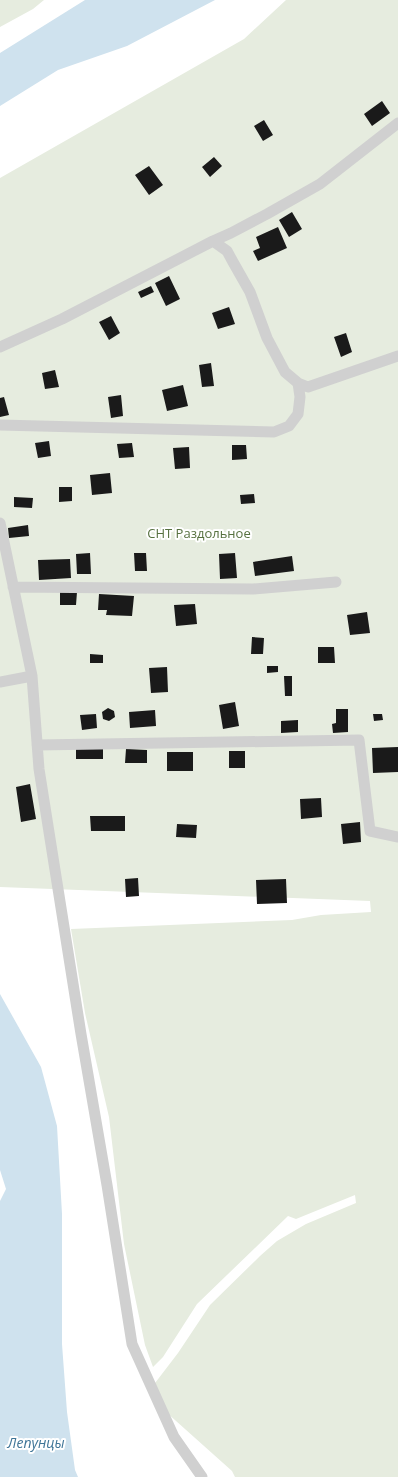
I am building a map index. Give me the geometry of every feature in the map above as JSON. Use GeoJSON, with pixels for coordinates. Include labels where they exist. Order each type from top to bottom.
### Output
{"type":"FeatureCollection","features":[{"type":"Feature","properties":{"kind":"lane"},"geometry":{"type":"LineString","coordinates":[[0,347],[62,318],[267,214],[320,184],[398,122]]}},
{"type":"Feature","properties":{"kind":"lane"},"geometry":{"type":"LineString","coordinates":[[213,241],[227,251],[250,292],[271,345],[286,372],[298,383],[308,387],[398,356]]}},
{"type":"Feature","properties":{"kind":"lane"},"geometry":{"type":"LineString","coordinates":[[0,425],[274,432],[289,426],[298,414],[300,397],[298,383]]}},
{"type":"Feature","properties":{"kind":"lane"},"geometry":{"type":"LineString","coordinates":[[1,530],[32,676],[39,769],[132,1344],[174,1437],[202,1477]]}},
{"type":"Feature","properties":{"kind":"lane"},"geometry":{"type":"LineString","coordinates":[[13,587],[253,589],[336,582]]}},
{"type":"Feature","properties":{"kind":"lane"},"geometry":{"type":"LineString","coordinates":[[0,682],[32,676]]}},
{"type":"Feature","properties":{"kind":"lane"},"geometry":{"type":"LineString","coordinates":[[37,745],[359,740],[370,831],[398,837]]}},
{"type":"Feature","properties":{"kind":"green space"},"geometry":{"type":"Polygon","coordinates":[[[0,0],[44,0],[33,9],[0,27],[0,0]]]}},
{"type":"Feature","properties":{"kind":"green space","name":"СНТ Раздольное"},"geometry":{"type":"Polygon","coordinates":[[[286,0],[398,0],[398,1477],[235,1477],[232,1471],[157,1404],[152,1387],[178,1353],[210,1305],[277,1241],[306,1224],[356,1203],[355,1195],[296,1219],[288,1216],[197,1304],[163,1357],[153,1367],[145,1345],[124,1244],[109,1117],[85,1013],[71,929],[292,920],[321,915],[371,912],[370,901],[0,887],[0,178],[244,39],[286,0]]]}},
{"type":"Feature","properties":{"kind":"water"},"geometry":{"type":"Polygon","coordinates":[[[85,0],[215,0],[127,46],[58,70],[0,106],[0,53],[85,0]]]}},
{"type":"Feature","properties":{"kind":"water","name":"Лепунцы"},"geometry":{"type":"Polygon","coordinates":[[[0,994],[41,1067],[57,1126],[62,1214],[62,1344],[67,1412],[75,1470],[78,1477],[0,1477],[0,1201],[6,1189],[0,1170],[0,994]]]}},
{"type":"Feature","properties":{"kind":"building"},"geometry":{"type":"Polygon","coordinates":[[[382,101],[390,113],[372,126],[364,114],[382,101]]]}},
{"type":"Feature","properties":{"kind":"building"},"geometry":{"type":"Polygon","coordinates":[[[264,120],[273,135],[263,141],[254,126],[264,120]]]}},
{"type":"Feature","properties":{"kind":"building"},"geometry":{"type":"Polygon","coordinates":[[[214,157],[222,166],[210,177],[202,167],[214,157]]]}},
{"type":"Feature","properties":{"kind":"building"},"geometry":{"type":"Polygon","coordinates":[[[149,166],[163,185],[149,195],[135,175],[149,166]]]}},
{"type":"Feature","properties":{"kind":"building"},"geometry":{"type":"Polygon","coordinates":[[[292,212],[302,229],[289,237],[279,220],[292,212]]]}},
{"type":"Feature","properties":{"kind":"building"},"geometry":{"type":"Polygon","coordinates":[[[278,227],[287,248],[258,261],[253,251],[260,248],[256,237],[278,227]]]}},
{"type":"Feature","properties":{"kind":"building"},"geometry":{"type":"Polygon","coordinates":[[[169,276],[180,299],[166,306],[155,283],[169,276]]]}},
{"type":"Feature","properties":{"kind":"building"},"geometry":{"type":"Polygon","coordinates":[[[151,286],[154,292],[141,298],[138,292],[151,286]]]}},
{"type":"Feature","properties":{"kind":"building"},"geometry":{"type":"Polygon","coordinates":[[[229,307],[235,324],[218,329],[212,313],[229,307]]]}},
{"type":"Feature","properties":{"kind":"building"},"geometry":{"type":"Polygon","coordinates":[[[111,316],[120,333],[109,340],[99,322],[111,316]]]}},
{"type":"Feature","properties":{"kind":"building"},"geometry":{"type":"Polygon","coordinates":[[[346,333],[352,352],[341,357],[334,337],[346,333]]]}},
{"type":"Feature","properties":{"kind":"building"},"geometry":{"type":"Polygon","coordinates":[[[211,363],[214,386],[202,387],[199,365],[211,363]]]}},
{"type":"Feature","properties":{"kind":"building"},"geometry":{"type":"Polygon","coordinates":[[[55,370],[59,387],[45,389],[42,373],[55,370]]]}},
{"type":"Feature","properties":{"kind":"building"},"geometry":{"type":"Polygon","coordinates":[[[183,385],[188,406],[167,411],[162,390],[183,385]]]}},
{"type":"Feature","properties":{"kind":"building"},"geometry":{"type":"Polygon","coordinates":[[[121,395],[123,416],[111,418],[108,397],[121,395]]]}},
{"type":"Feature","properties":{"kind":"building"},"geometry":{"type":"Polygon","coordinates":[[[4,397],[9,415],[0,417],[0,398],[4,397]]]}},
{"type":"Feature","properties":{"kind":"building"},"geometry":{"type":"Polygon","coordinates":[[[49,441],[51,456],[38,458],[35,443],[49,441]]]}},
{"type":"Feature","properties":{"kind":"building"},"geometry":{"type":"Polygon","coordinates":[[[132,443],[134,457],[119,458],[117,444],[132,443]]]}},
{"type":"Feature","properties":{"kind":"building"},"geometry":{"type":"Polygon","coordinates":[[[232,445],[246,445],[247,459],[232,460],[232,445]]]}},
{"type":"Feature","properties":{"kind":"building"},"geometry":{"type":"Polygon","coordinates":[[[189,447],[190,468],[175,469],[173,448],[189,447]]]}},
{"type":"Feature","properties":{"kind":"building"},"geometry":{"type":"Polygon","coordinates":[[[110,473],[112,493],[92,495],[90,475],[110,473]]]}},
{"type":"Feature","properties":{"kind":"building"},"geometry":{"type":"Polygon","coordinates":[[[59,487],[72,487],[72,501],[59,502],[59,487]]]}},
{"type":"Feature","properties":{"kind":"building"},"geometry":{"type":"Polygon","coordinates":[[[254,494],[255,503],[241,504],[240,495],[254,494]]]}},
{"type":"Feature","properties":{"kind":"building"},"geometry":{"type":"Polygon","coordinates":[[[14,497],[33,498],[32,508],[14,507],[14,497]]]}},
{"type":"Feature","properties":{"kind":"building"},"geometry":{"type":"Polygon","coordinates":[[[28,525],[29,536],[9,538],[8,528],[28,525]]]}},
{"type":"Feature","properties":{"kind":"building"},"geometry":{"type":"Polygon","coordinates":[[[90,553],[91,574],[77,574],[76,554],[90,553]]]}},
{"type":"Feature","properties":{"kind":"building"},"geometry":{"type":"Polygon","coordinates":[[[134,553],[146,553],[147,571],[135,571],[134,553]]]}},
{"type":"Feature","properties":{"kind":"building"},"geometry":{"type":"Polygon","coordinates":[[[235,553],[237,578],[220,579],[219,554],[235,553]]]}},
{"type":"Feature","properties":{"kind":"building"},"geometry":{"type":"Polygon","coordinates":[[[292,556],[294,571],[255,576],[253,562],[292,556]]]}},
{"type":"Feature","properties":{"kind":"building"},"geometry":{"type":"Polygon","coordinates":[[[70,559],[71,578],[39,580],[38,560],[70,559]]]}},
{"type":"Feature","properties":{"kind":"building"},"geometry":{"type":"Polygon","coordinates":[[[60,591],[77,592],[76,605],[60,605],[60,591]]]}},
{"type":"Feature","properties":{"kind":"building"},"geometry":{"type":"Polygon","coordinates":[[[99,594],[134,596],[132,616],[106,615],[107,610],[98,610],[99,594]]]}},
{"type":"Feature","properties":{"kind":"building"},"geometry":{"type":"Polygon","coordinates":[[[195,604],[197,624],[176,626],[174,605],[195,604]]]}},
{"type":"Feature","properties":{"kind":"building"},"geometry":{"type":"Polygon","coordinates":[[[367,612],[370,633],[350,635],[347,615],[367,612]]]}},
{"type":"Feature","properties":{"kind":"building"},"geometry":{"type":"Polygon","coordinates":[[[252,637],[264,638],[263,654],[251,654],[252,637]]]}},
{"type":"Feature","properties":{"kind":"building"},"geometry":{"type":"Polygon","coordinates":[[[318,647],[334,647],[335,663],[318,663],[318,647]]]}},
{"type":"Feature","properties":{"kind":"building"},"geometry":{"type":"Polygon","coordinates":[[[90,654],[103,655],[103,663],[90,663],[90,654]]]}},
{"type":"Feature","properties":{"kind":"building"},"geometry":{"type":"Polygon","coordinates":[[[267,666],[278,666],[278,672],[267,673],[267,666]]]}},
{"type":"Feature","properties":{"kind":"building"},"geometry":{"type":"Polygon","coordinates":[[[167,667],[168,692],[151,693],[149,668],[167,667]]]}},
{"type":"Feature","properties":{"kind":"building"},"geometry":{"type":"Polygon","coordinates":[[[284,676],[292,676],[292,696],[285,696],[284,676]]]}},
{"type":"Feature","properties":{"kind":"building"},"geometry":{"type":"Polygon","coordinates":[[[235,702],[239,726],[223,729],[219,705],[235,702]]]}},
{"type":"Feature","properties":{"kind":"building"},"geometry":{"type":"Polygon","coordinates":[[[108,708],[114,711],[115,717],[109,721],[103,719],[102,712],[108,708]]]}},
{"type":"Feature","properties":{"kind":"building"},"geometry":{"type":"Polygon","coordinates":[[[336,709],[348,709],[348,732],[333,733],[332,724],[336,723],[336,709]]]}},
{"type":"Feature","properties":{"kind":"building"},"geometry":{"type":"Polygon","coordinates":[[[155,710],[156,726],[130,728],[129,712],[155,710]]]}},
{"type":"Feature","properties":{"kind":"building"},"geometry":{"type":"Polygon","coordinates":[[[96,714],[97,728],[82,730],[80,715],[96,714]]]}},
{"type":"Feature","properties":{"kind":"building"},"geometry":{"type":"Polygon","coordinates":[[[373,714],[382,714],[383,720],[374,721],[373,714]]]}},
{"type":"Feature","properties":{"kind":"building"},"geometry":{"type":"Polygon","coordinates":[[[298,720],[298,732],[281,733],[281,721],[298,720]]]}},
{"type":"Feature","properties":{"kind":"building"},"geometry":{"type":"Polygon","coordinates":[[[103,747],[103,759],[76,759],[76,748],[103,747]]]}},
{"type":"Feature","properties":{"kind":"building"},"geometry":{"type":"Polygon","coordinates":[[[398,747],[398,772],[373,773],[372,748],[398,747]]]}},
{"type":"Feature","properties":{"kind":"building"},"geometry":{"type":"Polygon","coordinates":[[[126,749],[147,750],[147,763],[125,763],[126,749]]]}},
{"type":"Feature","properties":{"kind":"building"},"geometry":{"type":"Polygon","coordinates":[[[229,751],[245,751],[245,768],[229,768],[229,751]]]}},
{"type":"Feature","properties":{"kind":"building"},"geometry":{"type":"Polygon","coordinates":[[[167,752],[193,752],[193,771],[167,771],[167,752]]]}},
{"type":"Feature","properties":{"kind":"building"},"geometry":{"type":"Polygon","coordinates":[[[30,784],[36,819],[21,822],[16,787],[30,784]]]}},
{"type":"Feature","properties":{"kind":"building"},"geometry":{"type":"Polygon","coordinates":[[[321,798],[322,817],[301,819],[300,799],[321,798]]]}},
{"type":"Feature","properties":{"kind":"building"},"geometry":{"type":"Polygon","coordinates":[[[90,816],[125,816],[125,831],[91,831],[90,816]]]}},
{"type":"Feature","properties":{"kind":"building"},"geometry":{"type":"Polygon","coordinates":[[[360,822],[361,842],[343,844],[341,824],[360,822]]]}},
{"type":"Feature","properties":{"kind":"building"},"geometry":{"type":"Polygon","coordinates":[[[177,824],[197,825],[196,838],[176,837],[177,824]]]}},
{"type":"Feature","properties":{"kind":"building"},"geometry":{"type":"Polygon","coordinates":[[[138,878],[139,896],[126,897],[125,879],[138,878]]]}},
{"type":"Feature","properties":{"kind":"building"},"geometry":{"type":"Polygon","coordinates":[[[286,879],[287,903],[257,904],[256,880],[286,879]]]}}]}
